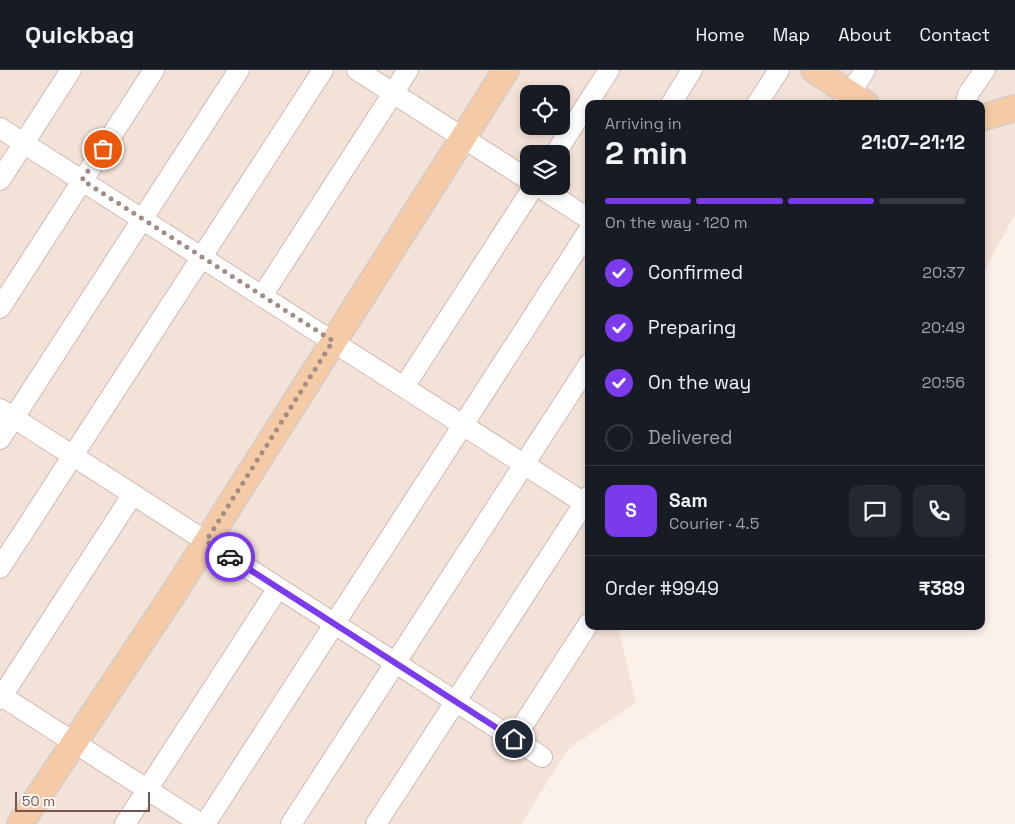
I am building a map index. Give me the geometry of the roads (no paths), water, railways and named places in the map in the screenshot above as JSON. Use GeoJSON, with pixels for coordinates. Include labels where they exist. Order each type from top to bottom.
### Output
{"type":"FeatureCollection","features":[{"type":"Feature","properties":{"kind":"main road"},"geometry":{"type":"LineString","coordinates":[[20,824],[206,541],[506,70]]}},
{"type":"Feature","properties":{"kind":"main road"},"geometry":{"type":"LineString","coordinates":[[814,70],[853,100]]}},
{"type":"Feature","properties":{"kind":"main road"},"geometry":{"type":"LineString","coordinates":[[985,117],[1015,108]]}},
{"type":"Feature","properties":{"kind":"street"},"geometry":{"type":"LineString","coordinates":[[0,180],[72,70]]}},
{"type":"Feature","properties":{"kind":"street"},"geometry":{"type":"LineString","coordinates":[[0,308],[154,70]]}},
{"type":"Feature","properties":{"kind":"street"},"geometry":{"type":"LineString","coordinates":[[0,439],[7,413],[142,219],[239,70]]}},
{"type":"Feature","properties":{"kind":"street"},"geometry":{"type":"LineString","coordinates":[[0,568],[323,70]]}},
{"type":"Feature","properties":{"kind":"street"},"geometry":{"type":"LineString","coordinates":[[357,70],[520,174]]}},
{"type":"Feature","properties":{"kind":"street"},"geometry":{"type":"LineString","coordinates":[[262,296],[408,70]]}},
{"type":"Feature","properties":{"kind":"street"},"geometry":{"type":"LineString","coordinates":[[590,100],[609,70]]}},
{"type":"Feature","properties":{"kind":"street"},"geometry":{"type":"LineString","coordinates":[[673,100],[692,70]]}},
{"type":"Feature","properties":{"kind":"street"},"geometry":{"type":"LineString","coordinates":[[760,100],[779,70]]}},
{"type":"Feature","properties":{"kind":"street"},"geometry":{"type":"LineString","coordinates":[[853,100],[865,70]]}},
{"type":"Feature","properties":{"kind":"street"},"geometry":{"type":"LineString","coordinates":[[967,100],[968,94],[985,70]]}},
{"type":"Feature","properties":{"kind":"street"},"geometry":{"type":"LineString","coordinates":[[561,145],[585,107]]}},
{"type":"Feature","properties":{"kind":"street"},"geometry":{"type":"LineString","coordinates":[[0,128],[524,464],[585,500]]}},
{"type":"Feature","properties":{"kind":"street"},"geometry":{"type":"LineString","coordinates":[[404,387],[528,195]]}},
{"type":"Feature","properties":{"kind":"street"},"geometry":{"type":"LineString","coordinates":[[552,195],[585,216]]}},
{"type":"Feature","properties":{"kind":"street"},"geometry":{"type":"LineString","coordinates":[[133,494],[1,697],[203,824],[585,236]]}},
{"type":"Feature","properties":{"kind":"street"},"geometry":{"type":"LineString","coordinates":[[291,824],[585,370]]}},
{"type":"Feature","properties":{"kind":"street"},"geometry":{"type":"LineString","coordinates":[[7,413],[542,757]]}},
{"type":"Feature","properties":{"kind":"street"},"geometry":{"type":"LineString","coordinates":[[376,824],[585,504]]}},
{"type":"Feature","properties":{"kind":"street"},"geometry":{"type":"LineString","coordinates":[[125,824],[278,588]]}},
{"type":"Feature","properties":{"kind":"street"},"geometry":{"type":"LineString","coordinates":[[514,739],[585,628]]}}]}
